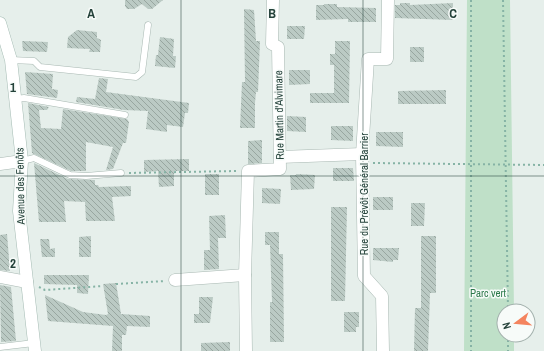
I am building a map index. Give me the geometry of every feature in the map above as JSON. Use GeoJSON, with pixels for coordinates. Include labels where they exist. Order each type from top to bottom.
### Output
{"type":"FeatureCollection","features":[{"type":"Feature","properties":{"kind":"street","name":"Rue Martin d'Alvimare"},"geometry":{"type":"LineString","coordinates":[[248,171],[280,169],[278,47],[272,44],[273,0]]}},
{"type":"Feature","properties":{"kind":"street","name":"Rue du Prévôt Général Barrier"},"geometry":{"type":"LineString","coordinates":[[383,351],[382,296],[364,276],[362,154],[368,59],[387,59],[388,0]]}},
{"type":"Feature","properties":{"kind":"street","name":"Avenue des Fenôts"},"geometry":{"type":"LineString","coordinates":[[0,22],[12,60],[22,161],[19,211],[35,347]]}},
{"type":"Feature","properties":{"kind":"street"},"geometry":{"type":"LineString","coordinates":[[280,157],[362,154]]}},
{"type":"Feature","properties":{"kind":"street"},"geometry":{"type":"LineString","coordinates":[[0,164],[22,161]]}},
{"type":"Feature","properties":{"kind":"street"},"geometry":{"type":"LineString","coordinates":[[246,351],[248,171]]}},
{"type":"Feature","properties":{"kind":"street"},"geometry":{"type":"LineString","coordinates":[[175,280],[246,275]]}},
{"type":"Feature","properties":{"kind":"street"},"geometry":{"type":"LineString","coordinates":[[0,277],[27,282]]}},
{"type":"Feature","properties":{"kind":"lane"},"geometry":{"type":"LineString","coordinates":[[12,60],[34,61],[40,67],[136,77],[142,72],[148,25]]}},
{"type":"Feature","properties":{"kind":"lane"},"geometry":{"type":"LineString","coordinates":[[15,99],[24,98],[125,115]]}},
{"type":"Feature","properties":{"kind":"lane"},"geometry":{"type":"LineString","coordinates":[[22,161],[34,158],[70,175],[86,176],[122,173]]}},
{"type":"Feature","properties":{"kind":"lane"},"geometry":{"type":"LineString","coordinates":[[0,347],[35,347]]}},
{"type":"Feature","properties":{"kind":"path"},"geometry":{"type":"LineString","coordinates":[[471,0],[471,351]]}},
{"type":"Feature","properties":{"kind":"path"},"geometry":{"type":"LineString","coordinates":[[503,0],[508,303]]}},
{"type":"Feature","properties":{"kind":"path"},"geometry":{"type":"LineString","coordinates":[[374,163],[544,165]]}},
{"type":"Feature","properties":{"kind":"path"},"geometry":{"type":"LineString","coordinates":[[122,173],[248,171]]}},
{"type":"Feature","properties":{"kind":"path"},"geometry":{"type":"LineString","coordinates":[[116,284],[175,280]]}},
{"type":"Feature","properties":{"kind":"path"},"geometry":{"type":"LineString","coordinates":[[27,282],[45,290],[103,286]]}},
{"type":"Feature","properties":{"kind":"green space","name":"Parc vert"},"geometry":{"type":"Polygon","coordinates":[[[467,0],[510,0],[514,303],[496,303],[496,343],[514,343],[514,351],[464,351],[467,0]]]}},
{"type":"Feature","properties":{"kind":"building"},"geometry":{"type":"Polygon","coordinates":[[[125,0],[163,0],[152,9],[148,9],[142,4],[134,9],[127,9],[125,6],[125,0]]]}},
{"type":"Feature","properties":{"kind":"building"},"geometry":{"type":"Polygon","coordinates":[[[400,3],[410,3],[410,5],[453,3],[453,20],[395,18],[395,5],[400,5],[400,3]]]}},
{"type":"Feature","properties":{"kind":"building"},"geometry":{"type":"Polygon","coordinates":[[[337,4],[337,7],[376,8],[376,22],[348,22],[348,19],[316,20],[316,5],[337,4]]]}},
{"type":"Feature","properties":{"kind":"building"},"geometry":{"type":"Polygon","coordinates":[[[244,9],[254,10],[256,41],[260,41],[258,92],[256,92],[255,103],[255,128],[240,128],[242,82],[245,82],[244,9]]]}},
{"type":"Feature","properties":{"kind":"building"},"geometry":{"type":"Polygon","coordinates":[[[287,26],[305,26],[304,39],[287,39],[287,26]]]}},
{"type":"Feature","properties":{"kind":"building"},"geometry":{"type":"Polygon","coordinates":[[[77,30],[97,32],[97,38],[101,40],[100,52],[89,52],[90,49],[67,48],[68,37],[77,30]]]}},
{"type":"Feature","properties":{"kind":"building"},"geometry":{"type":"Polygon","coordinates":[[[160,37],[174,39],[173,56],[176,56],[175,68],[155,66],[160,37]]]}},
{"type":"Feature","properties":{"kind":"building"},"geometry":{"type":"Polygon","coordinates":[[[22,41],[48,42],[47,52],[23,51],[22,41]]]}},
{"type":"Feature","properties":{"kind":"building"},"geometry":{"type":"Polygon","coordinates":[[[335,41],[350,41],[349,103],[310,103],[310,93],[334,93],[334,65],[330,65],[330,54],[335,54],[335,41]]]}},
{"type":"Feature","properties":{"kind":"building"},"geometry":{"type":"Polygon","coordinates":[[[410,47],[424,47],[424,62],[410,62],[410,47]]]}},
{"type":"Feature","properties":{"kind":"building"},"geometry":{"type":"Polygon","coordinates":[[[289,70],[310,70],[310,84],[289,85],[289,70]]]}},
{"type":"Feature","properties":{"kind":"building"},"geometry":{"type":"Polygon","coordinates":[[[25,72],[53,74],[52,89],[58,90],[57,98],[27,94],[25,72]]]}},
{"type":"Feature","properties":{"kind":"building"},"geometry":{"type":"Polygon","coordinates":[[[99,78],[108,79],[106,92],[189,103],[188,113],[185,113],[183,127],[167,125],[167,132],[146,129],[148,111],[124,110],[76,102],[77,97],[95,99],[99,78]]]}},
{"type":"Feature","properties":{"kind":"building"},"geometry":{"type":"Polygon","coordinates":[[[446,90],[446,104],[398,104],[398,91],[446,90]]]}},
{"type":"Feature","properties":{"kind":"building"},"geometry":{"type":"Polygon","coordinates":[[[28,103],[49,107],[47,110],[39,110],[41,128],[61,129],[63,109],[127,119],[129,122],[126,143],[123,143],[113,169],[106,170],[113,147],[86,142],[86,171],[71,171],[32,153],[28,103]]]}},
{"type":"Feature","properties":{"kind":"building"},"geometry":{"type":"Polygon","coordinates":[[[287,116],[306,117],[306,132],[287,131],[287,116]]]}},
{"type":"Feature","properties":{"kind":"building"},"geometry":{"type":"Polygon","coordinates":[[[331,126],[353,126],[353,141],[331,140],[331,126]]]}},
{"type":"Feature","properties":{"kind":"building"},"geometry":{"type":"Polygon","coordinates":[[[376,132],[403,132],[403,147],[376,146],[376,132]]]}},
{"type":"Feature","properties":{"kind":"building"},"geometry":{"type":"Polygon","coordinates":[[[262,140],[262,163],[248,164],[248,141],[262,140]]]}},
{"type":"Feature","properties":{"kind":"building"},"geometry":{"type":"Polygon","coordinates":[[[189,159],[189,171],[174,171],[174,186],[159,187],[158,171],[144,172],[144,160],[189,159]]]}},
{"type":"Feature","properties":{"kind":"building"},"geometry":{"type":"Polygon","coordinates":[[[34,163],[68,179],[95,180],[95,185],[98,185],[99,187],[131,186],[131,196],[112,197],[115,221],[86,221],[85,202],[64,201],[66,222],[39,222],[34,163]]]}},
{"type":"Feature","properties":{"kind":"building"},"geometry":{"type":"Polygon","coordinates":[[[333,168],[353,168],[354,181],[333,181],[333,168]]]}},
{"type":"Feature","properties":{"kind":"building"},"geometry":{"type":"Polygon","coordinates":[[[205,174],[219,174],[219,195],[205,195],[205,174]]]}},
{"type":"Feature","properties":{"kind":"building"},"geometry":{"type":"Polygon","coordinates":[[[290,175],[315,175],[314,189],[291,190],[290,175]]]}},
{"type":"Feature","properties":{"kind":"building"},"geometry":{"type":"Polygon","coordinates":[[[262,188],[281,189],[280,204],[262,203],[262,188]]]}},
{"type":"Feature","properties":{"kind":"building"},"geometry":{"type":"Polygon","coordinates":[[[373,197],[393,197],[393,210],[373,210],[373,197]]]}},
{"type":"Feature","properties":{"kind":"building"},"geometry":{"type":"Polygon","coordinates":[[[411,203],[425,203],[424,226],[411,226],[411,203]]]}},
{"type":"Feature","properties":{"kind":"building"},"geometry":{"type":"Polygon","coordinates":[[[331,207],[347,207],[345,301],[331,301],[331,207]]]}},
{"type":"Feature","properties":{"kind":"building"},"geometry":{"type":"Polygon","coordinates":[[[225,215],[226,238],[218,238],[219,269],[204,270],[204,250],[210,250],[209,216],[225,215]]]}},
{"type":"Feature","properties":{"kind":"building"},"geometry":{"type":"Polygon","coordinates":[[[265,232],[279,232],[279,254],[283,254],[284,342],[270,342],[270,302],[272,302],[270,245],[265,245],[265,232]]]}},
{"type":"Feature","properties":{"kind":"building"},"geometry":{"type":"Polygon","coordinates":[[[7,234],[10,271],[0,270],[0,235],[7,234]]]}},
{"type":"Feature","properties":{"kind":"building"},"geometry":{"type":"Polygon","coordinates":[[[91,236],[91,257],[79,257],[79,237],[91,236]]]}},
{"type":"Feature","properties":{"kind":"building"},"geometry":{"type":"Polygon","coordinates":[[[421,236],[436,236],[436,293],[430,293],[428,351],[414,351],[415,308],[421,308],[421,236]]]}},
{"type":"Feature","properties":{"kind":"building"},"geometry":{"type":"Polygon","coordinates":[[[40,239],[49,239],[50,249],[55,248],[55,257],[42,257],[40,239]]]}},
{"type":"Feature","properties":{"kind":"building"},"geometry":{"type":"Polygon","coordinates":[[[373,248],[399,248],[398,260],[393,260],[393,262],[373,260],[373,248]]]}},
{"type":"Feature","properties":{"kind":"building"},"geometry":{"type":"Polygon","coordinates":[[[44,275],[89,275],[88,294],[77,293],[77,285],[44,284],[44,275]]]}},
{"type":"Feature","properties":{"kind":"building"},"geometry":{"type":"Polygon","coordinates":[[[116,283],[121,314],[150,316],[150,327],[127,326],[126,335],[122,335],[122,351],[112,351],[113,326],[48,321],[45,295],[83,312],[106,315],[108,314],[103,284],[116,283]]]}},
{"type":"Feature","properties":{"kind":"building"},"geometry":{"type":"Polygon","coordinates":[[[0,285],[11,287],[16,341],[1,342],[0,285]]]}},
{"type":"Feature","properties":{"kind":"building"},"geometry":{"type":"Polygon","coordinates":[[[199,297],[213,297],[210,323],[194,323],[194,314],[199,314],[199,297]]]}},
{"type":"Feature","properties":{"kind":"building"},"geometry":{"type":"Polygon","coordinates":[[[344,312],[359,312],[359,327],[356,327],[356,332],[344,332],[344,312]]]}},
{"type":"Feature","properties":{"kind":"building"},"geometry":{"type":"Polygon","coordinates":[[[230,342],[230,351],[201,351],[201,343],[230,342]]]}}]}
